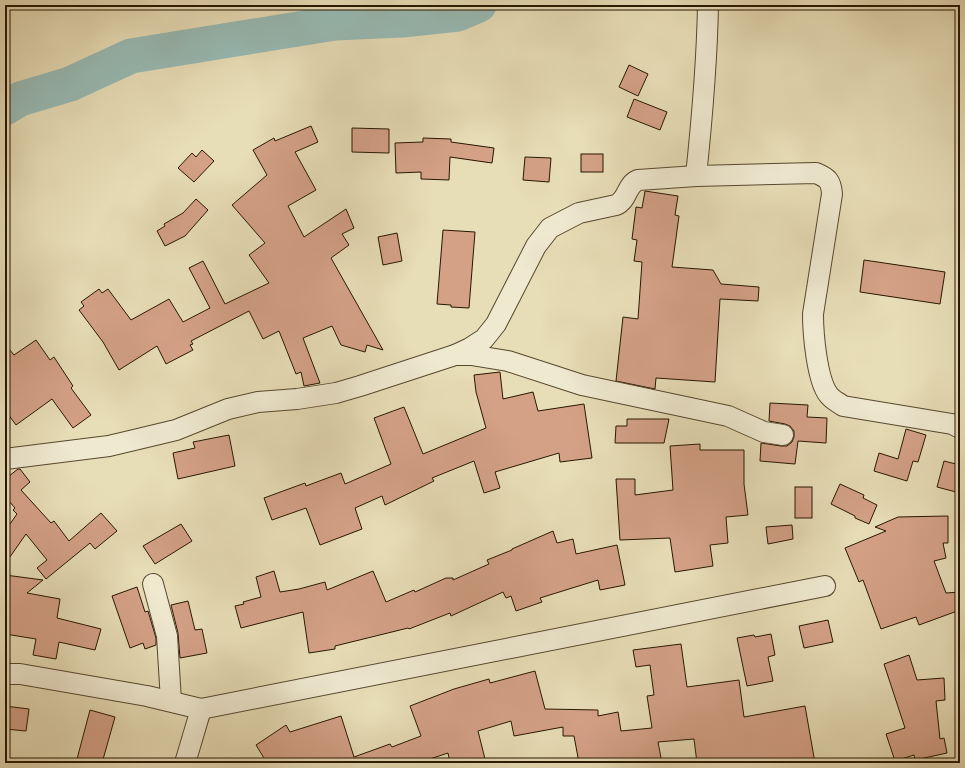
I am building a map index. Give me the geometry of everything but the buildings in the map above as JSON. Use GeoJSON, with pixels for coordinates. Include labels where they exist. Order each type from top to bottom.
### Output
{"type":"FeatureCollection","features":[{"type":"Feature","properties":{"kind":"street"},"geometry":{"type":"LineString","coordinates":[[696,176],[704,105],[708,5]]}},
{"type":"Feature","properties":{"kind":"street"},"geometry":{"type":"LineString","coordinates":[[5,459],[116,445],[176,430],[228,409],[243,405],[336,393],[455,355],[484,339],[496,324],[536,246],[550,228],[579,213],[621,203],[632,182],[638,180],[696,176],[816,173],[825,177],[831,185],[832,194],[813,314],[813,329],[820,374],[828,394],[834,401],[844,406],[952,424],[960,428]]}},
{"type":"Feature","properties":{"kind":"street"},"geometry":{"type":"LineString","coordinates":[[455,355],[471,355],[508,361],[582,385],[728,416],[764,432],[783,435]]}},
{"type":"Feature","properties":{"kind":"street"},"geometry":{"type":"LineString","coordinates":[[153,584],[167,636],[171,701]]}},
{"type":"Feature","properties":{"kind":"street"},"geometry":{"type":"LineString","coordinates":[[5,674],[20,674],[147,696],[201,709],[825,586]]}},
{"type":"Feature","properties":{"kind":"street"},"geometry":{"type":"LineString","coordinates":[[185,763],[201,709]]}},
{"type":"Feature","properties":{"kind":"waterway"},"geometry":{"type":"LineString","coordinates":[[5,108],[20,99],[70,84],[131,56],[335,23],[402,20],[458,14],[479,5]]}}]}
